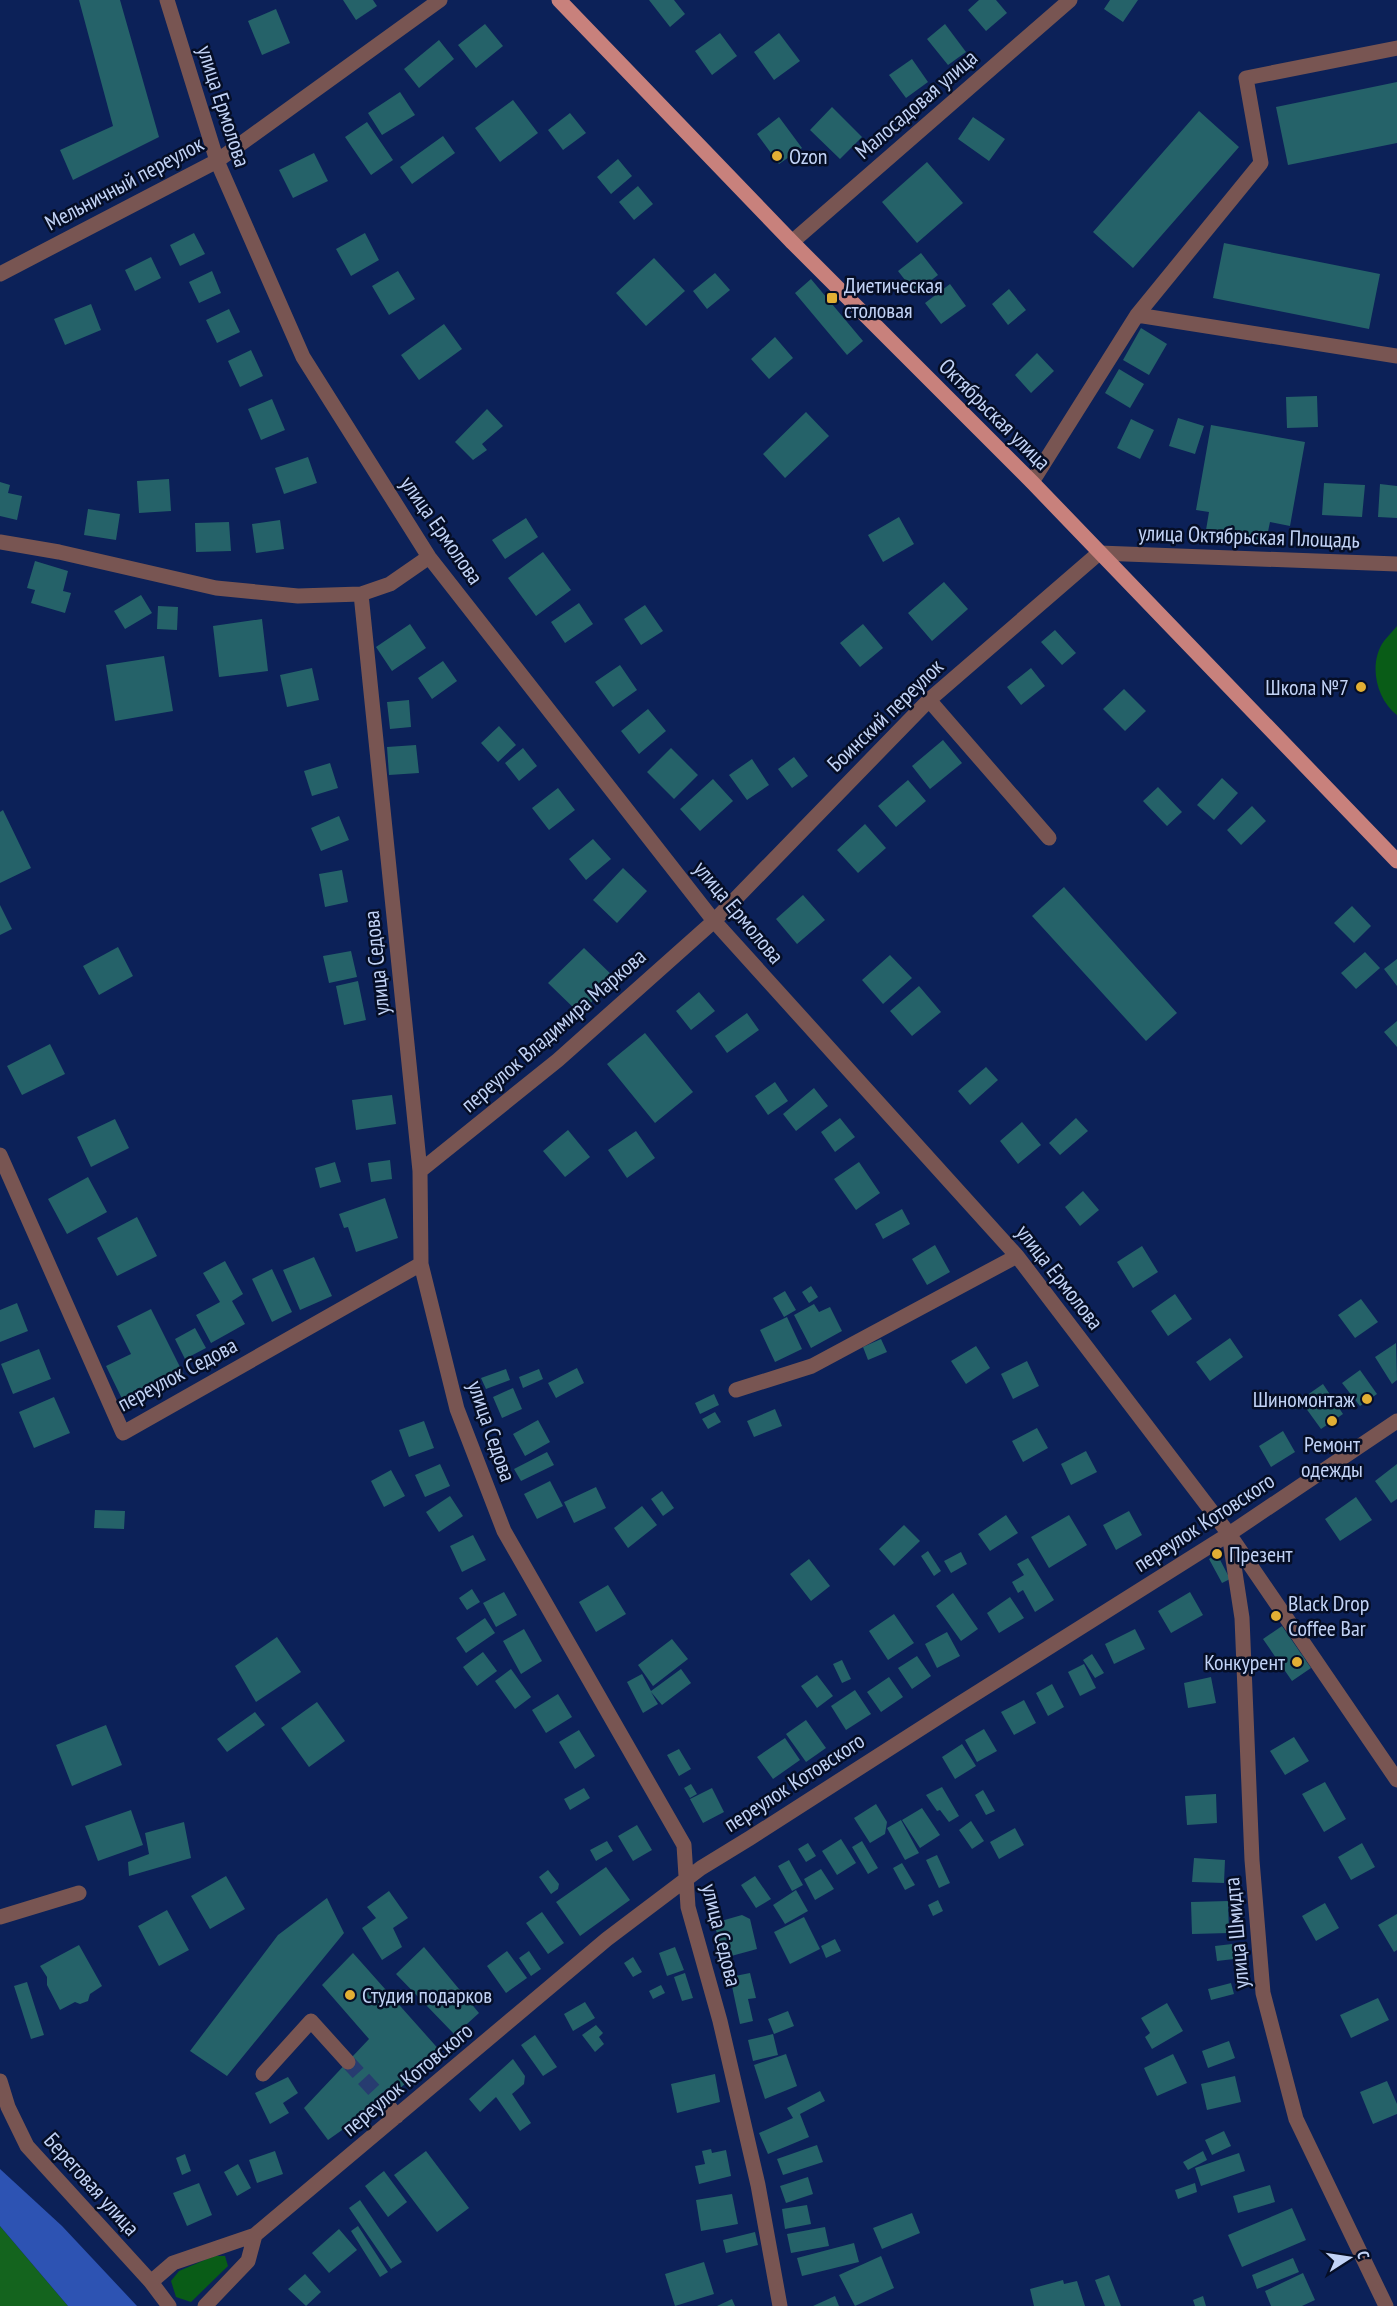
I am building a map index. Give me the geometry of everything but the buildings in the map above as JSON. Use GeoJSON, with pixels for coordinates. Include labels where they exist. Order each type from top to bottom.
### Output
{"type":"FeatureCollection","features":[{"type":"Feature","properties":{"kind":"main road","name":"Октябрьская улица"},"geometry":{"type":"LineString","coordinates":[[559,0],[792,242],[1032,482],[1397,861]]}},
{"type":"Feature","properties":{"kind":"street","name":"улица Ермолова"},"geometry":{"type":"LineString","coordinates":[[166,0],[217,161],[303,357],[429,557],[714,921],[1017,1256],[1229,1534],[1397,1780]]}},
{"type":"Feature","properties":{"kind":"street","name":"Мельничный переулок"},"geometry":{"type":"LineString","coordinates":[[0,274],[217,161],[440,0]]}},
{"type":"Feature","properties":{"kind":"street","name":"Малосадовая улица"},"geometry":{"type":"LineString","coordinates":[[792,242],[1070,0]]}},
{"type":"Feature","properties":{"kind":"street"},"geometry":{"type":"LineString","coordinates":[[1032,482],[1137,315],[1261,163],[1246,78],[1397,48]]}},
{"type":"Feature","properties":{"kind":"street"},"geometry":{"type":"LineString","coordinates":[[1137,315],[1397,356]]}},
{"type":"Feature","properties":{"kind":"street"},"geometry":{"type":"LineString","coordinates":[[0,542],[59,552],[216,588],[298,596],[361,594],[390,584],[429,557]]}},
{"type":"Feature","properties":{"kind":"street","name":"улица Октябрьская Площадь"},"geometry":{"type":"LineString","coordinates":[[1099,553],[1397,564]]}},
{"type":"Feature","properties":{"kind":"street","name":"Боинский переулок"},"geometry":{"type":"LineString","coordinates":[[714,921],[929,700],[1099,553]]}},
{"type":"Feature","properties":{"kind":"street","name":"улица Седова"},"geometry":{"type":"LineString","coordinates":[[361,594],[420,1171],[421,1264],[457,1409],[504,1531],[684,1845],[688,1907],[720,2021],[758,2185],[780,2306]]}},
{"type":"Feature","properties":{"kind":"street"},"geometry":{"type":"LineString","coordinates":[[929,700],[1049,838]]}},
{"type":"Feature","properties":{"kind":"street","name":"переулок Владимира Маркова"},"geometry":{"type":"LineString","coordinates":[[420,1171],[558,1060],[714,921]]}},
{"type":"Feature","properties":{"kind":"street","name":"переулок Седова"},"geometry":{"type":"LineString","coordinates":[[0,1155],[123,1433],[421,1264]]}},
{"type":"Feature","properties":{"kind":"street"},"geometry":{"type":"LineString","coordinates":[[736,1390],[813,1366],[1017,1256]]}},
{"type":"Feature","properties":{"kind":"street","name":"переулок Котовского"},"geometry":{"type":"LineString","coordinates":[[151,2282],[173,2263],[255,2235],[607,1940],[701,1868],[1229,1534],[1397,1421]]}},
{"type":"Feature","properties":{"kind":"street","name":"улица Шмидта"},"geometry":{"type":"LineString","coordinates":[[1229,1534],[1242,1618],[1252,1860],[1263,1993],[1296,2119],[1386,2306]]}},
{"type":"Feature","properties":{"kind":"street"},"geometry":{"type":"LineString","coordinates":[[0,1917],[78,1893]]}},
{"type":"Feature","properties":{"kind":"street"},"geometry":{"type":"LineString","coordinates":[[264,2074],[310,2021],[348,2062]]}},
{"type":"Feature","properties":{"kind":"street","name":"Береговая улица"},"geometry":{"type":"LineString","coordinates":[[0,2081],[8,2108],[27,2146],[151,2282],[169,2306]]}},
{"type":"Feature","properties":{"kind":"street"},"geometry":{"type":"LineString","coordinates":[[384,2101],[397,2116]]}},
{"type":"Feature","properties":{"kind":"street"},"geometry":{"type":"LineString","coordinates":[[205,2306],[248,2261],[255,2235]]}},
{"type":"Feature","properties":{"kind":"green space"},"geometry":{"type":"Polygon","coordinates":[[[1397,626],[1397,715],[1379,690],[1376,660],[1384,641],[1397,626]]]}},
{"type":"Feature","properties":{"kind":"green space"},"geometry":{"type":"Polygon","coordinates":[[[0,2226],[68,2306],[0,2306],[0,2226]]]}},
{"type":"Feature","properties":{"kind":"green space"},"geometry":{"type":"Polygon","coordinates":[[[214,2256],[225,2256],[228,2266],[191,2302],[176,2297],[171,2281],[179,2271],[214,2256]]]}},
{"type":"Feature","properties":{"kind":"water"},"geometry":{"type":"Polygon","coordinates":[[[0,2169],[62,2226],[137,2306],[68,2306],[0,2226],[0,2169]]]}},
{"type":"Feature","properties":{"kind":"tunnel"},"geometry":{"type":"LineString","coordinates":[[348,2062],[384,2101]]}},
{"type":"Feature","properties":{"kind":"place","name":"Ozon"},"geometry":{"type":"Point","coordinates":[777,156]}},
{"type":"Feature","properties":{"kind":"place","name":"Диетическая столовая"},"geometry":{"type":"Point","coordinates":[832,298]}},
{"type":"Feature","properties":{"kind":"place","name":"Школа №7"},"geometry":{"type":"Point","coordinates":[1361,687]}},
{"type":"Feature","properties":{"kind":"place","name":"Шиномонтаж"},"geometry":{"type":"Point","coordinates":[1367,1399]}},
{"type":"Feature","properties":{"kind":"place","name":"Ремонт одежды"},"geometry":{"type":"Point","coordinates":[1332,1421]}},
{"type":"Feature","properties":{"kind":"place","name":"Презент"},"geometry":{"type":"Point","coordinates":[1217,1554]}},
{"type":"Feature","properties":{"kind":"place","name":"Black Drop Coffee Bar"},"geometry":{"type":"Point","coordinates":[1276,1616]}},
{"type":"Feature","properties":{"kind":"place","name":"Конкурент"},"geometry":{"type":"Point","coordinates":[1297,1662]}},
{"type":"Feature","properties":{"kind":"place","name":"Студия подарков"},"geometry":{"type":"Point","coordinates":[350,1995]}}]}
